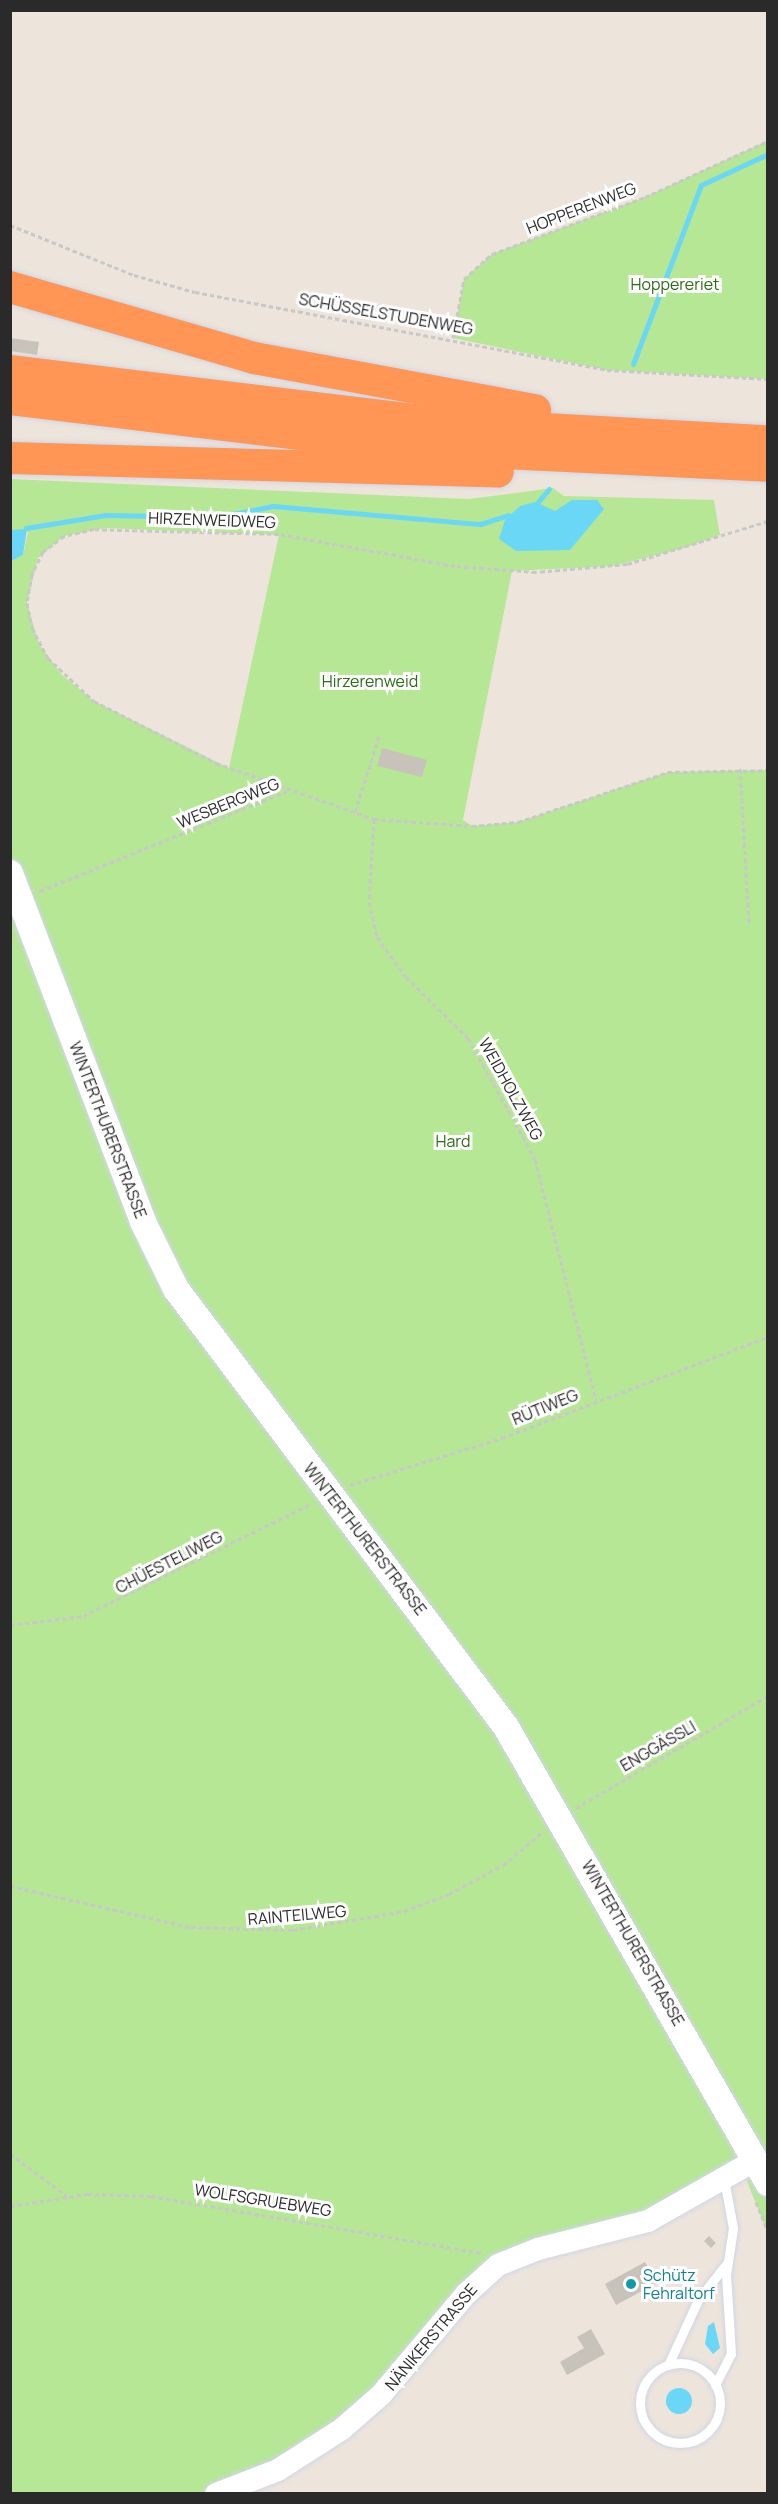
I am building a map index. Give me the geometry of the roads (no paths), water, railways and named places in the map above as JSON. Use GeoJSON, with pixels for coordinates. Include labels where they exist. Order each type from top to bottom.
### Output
{"type":"FeatureCollection","features":[{"type":"Feature","properties":{"kind":"highway"},"geometry":{"type":"LineString","coordinates":[[10,287],[254,358],[369,382],[753,441]]}},
{"type":"Feature","properties":{"kind":"highway"},"geometry":{"type":"LineString","coordinates":[[10,371],[429,422],[753,441]]}},
{"type":"Feature","properties":{"kind":"highway"},"geometry":{"type":"LineString","coordinates":[[10,399],[424,449],[768,466]]}},
{"type":"Feature","properties":{"kind":"highway"},"geometry":{"type":"LineString","coordinates":[[10,458],[440,474],[768,466]]}},
{"type":"Feature","properties":{"kind":"main road","name":"WINTERTHURERSTRASSE"},"geometry":{"type":"LineString","coordinates":[[10,873],[147,1230],[177,1288],[317,1501],[484,1694],[550,1826],[740,2169],[768,2183]]}},
{"type":"Feature","properties":{"kind":"street","name":"NÄNIKERSTRASSE"},"geometry":{"type":"LineString","coordinates":[[216,2493],[278,2470],[342,2429],[402,2373],[466,2294],[509,2259],[634,2226],[740,2169]]}},
{"type":"Feature","properties":{"kind":"lane"},"geometry":{"type":"LineString","coordinates":[[715,2385],[731,2354],[727,2264],[740,2169]]}},
{"type":"Feature","properties":{"kind":"lane"},"geometry":{"type":"LineString","coordinates":[[668,2365],[697,2367],[715,2385],[719,2408],[712,2427],[696,2439],[667,2441],[644,2422],[639,2402],[645,2383],[668,2365],[698,2300],[727,2264]]}},
{"type":"Feature","properties":{"kind":"water"},"geometry":{"type":"Polygon","coordinates":[[[572,500],[597,500],[604,509],[570,550],[516,551],[499,539],[505,520],[520,506],[535,502],[555,511],[572,500]]]}},
{"type":"Feature","properties":{"kind":"water"},"geometry":{"type":"Polygon","coordinates":[[[27,529],[23,555],[11,561],[11,530],[27,529]]]}},
{"type":"Feature","properties":{"kind":"water"},"geometry":{"type":"Polygon","coordinates":[[[714,2322],[720,2348],[713,2354],[705,2344],[708,2326],[714,2322]]]}},
{"type":"Feature","properties":{"kind":"water"},"geometry":{"type":"Polygon","coordinates":[[[679,2388],[688,2392],[692,2401],[688,2410],[679,2414],[670,2410],[666,2401],[670,2392],[679,2388]]]}},
{"type":"Feature","properties":{"kind":"waterway"},"geometry":{"type":"LineString","coordinates":[[633,364],[701,185],[768,154]]}},
{"type":"Feature","properties":{"kind":"waterway"},"geometry":{"type":"LineString","coordinates":[[538,502],[549,489]]}},
{"type":"Feature","properties":{"kind":"waterway"},"geometry":{"type":"LineString","coordinates":[[26,528],[106,515],[217,517],[273,506],[480,524],[509,515]]}},
{"type":"Feature","properties":{"kind":"place","name":"Schütz Fehraltorf"},"geometry":{"type":"Point","coordinates":[631,2284]}},
{"type":"Feature","properties":{"kind":"park label","name":"Hoppereriet"},"geometry":{"type":"Point","coordinates":[675,284]}},
{"type":"Feature","properties":{"kind":"park label","name":"Hirzerenweid"},"geometry":{"type":"Point","coordinates":[370,681]}},
{"type":"Feature","properties":{"kind":"park label","name":"Hard"},"geometry":{"type":"Point","coordinates":[453,1141]}}]}
